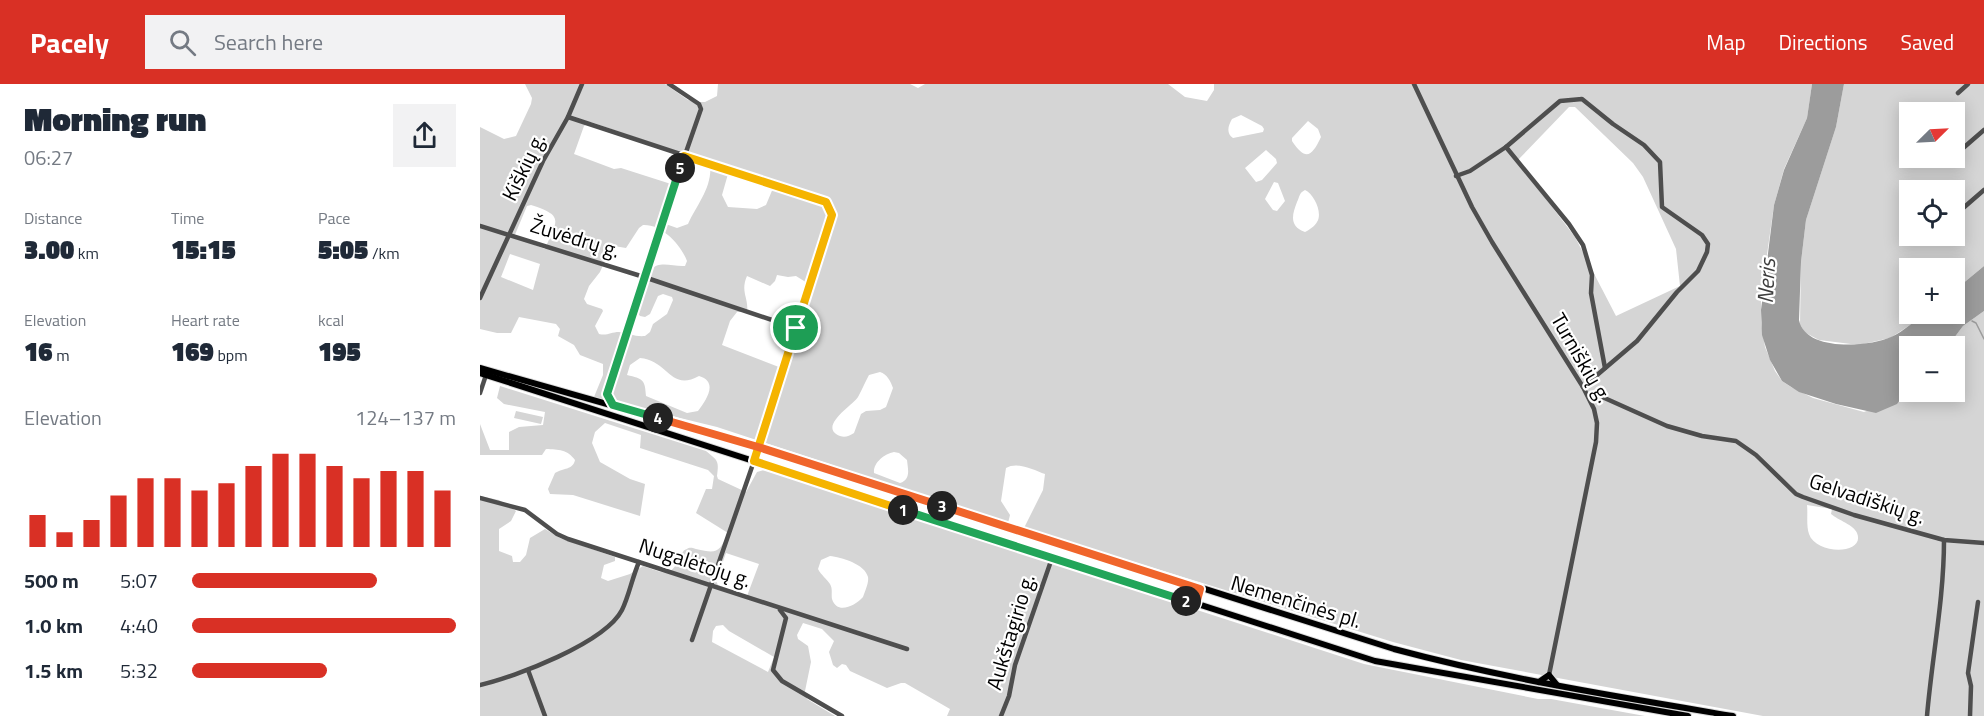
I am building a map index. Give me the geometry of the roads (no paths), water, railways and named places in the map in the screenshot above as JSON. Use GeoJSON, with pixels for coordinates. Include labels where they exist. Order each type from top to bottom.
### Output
{"type":"FeatureCollection","features":[{"type":"Feature","properties":{"kind":"main road","name":"Nemenčinės pl."},"geometry":{"type":"LineString","coordinates":[[480,368],[758,447],[1394,649],[1688,716]]}},
{"type":"Feature","properties":{"kind":"main road","name":"Nemenčinės pl."},"geometry":{"type":"LineString","coordinates":[[483,374],[1375,661],[1490,682],[1733,716]]}},
{"type":"Feature","properties":{"kind":"main road"},"geometry":{"type":"LineString","coordinates":[[754,461],[758,447]]}},
{"type":"Feature","properties":{"kind":"main road"},"geometry":{"type":"LineString","coordinates":[[1196,604],[1200,589]]}},
{"type":"Feature","properties":{"kind":"main road"},"geometry":{"type":"LineString","coordinates":[[1490,682],[1492,673]]}},
{"type":"Feature","properties":{"kind":"main road"},"geometry":{"type":"LineString","coordinates":[[1539,682],[1549,675],[1558,686]]}},
{"type":"Feature","properties":{"kind":"street","name":"Kiškių g."},"geometry":{"type":"LineString","coordinates":[[480,298],[543,161],[568,117],[582,84]]}},
{"type":"Feature","properties":{"kind":"street"},"geometry":{"type":"LineString","coordinates":[[596,401],[607,394],[701,106],[669,84]]}},
{"type":"Feature","properties":{"kind":"street","name":"Turniškių g."},"geometry":{"type":"LineString","coordinates":[[1414,84],[1456,176],[1492,242],[1589,397],[1597,423],[1596,442],[1549,675]]}},
{"type":"Feature","properties":{"kind":"street"},"geometry":{"type":"LineString","coordinates":[[1958,93],[1968,84]]}},
{"type":"Feature","properties":{"kind":"street"},"geometry":{"type":"LineString","coordinates":[[1456,176],[1470,171],[1506,147],[1560,101],[1582,99],[1644,145],[1660,162],[1662,207],[1702,235],[1707,241],[1707,252],[1698,271],[1664,307],[1637,341],[1583,387]]}},
{"type":"Feature","properties":{"kind":"street"},"geometry":{"type":"LineString","coordinates":[[568,117],[826,202],[832,215],[758,447]]}},
{"type":"Feature","properties":{"kind":"street"},"geometry":{"type":"LineString","coordinates":[[1965,147],[1984,130]]}},
{"type":"Feature","properties":{"kind":"street"},"geometry":{"type":"LineString","coordinates":[[1506,147],[1576,232],[1586,251],[1592,275],[1591,293],[1605,368]]}},
{"type":"Feature","properties":{"kind":"street"},"geometry":{"type":"LineString","coordinates":[[1965,206],[1984,190]]}},
{"type":"Feature","properties":{"kind":"street","name":"Žuvėdrų g."},"geometry":{"type":"LineString","coordinates":[[480,226],[644,277],[796,328]]}},
{"type":"Feature","properties":{"kind":"street"},"geometry":{"type":"LineString","coordinates":[[480,393],[483,374]]}},
{"type":"Feature","properties":{"kind":"street"},"geometry":{"type":"LineString","coordinates":[[607,394],[613,405]]}},
{"type":"Feature","properties":{"kind":"street","name":"Gelvadiškių g."},"geometry":{"type":"LineString","coordinates":[[1589,397],[1600,396],[1667,426],[1702,436],[1732,440],[1755,455],[1796,494],[1803,497],[1854,515],[1944,540],[1984,543]]}},
{"type":"Feature","properties":{"kind":"street"},"geometry":{"type":"LineString","coordinates":[[692,640],[754,461]]}},
{"type":"Feature","properties":{"kind":"street","name":"Nugalėtojų g."},"geometry":{"type":"LineString","coordinates":[[480,498],[525,510],[562,537],[907,649]]}},
{"type":"Feature","properties":{"kind":"street"},"geometry":{"type":"LineString","coordinates":[[1927,716],[1930,671],[1940,622],[1944,540]]}},
{"type":"Feature","properties":{"kind":"street","name":"Aukštagirio g."},"geometry":{"type":"LineString","coordinates":[[1001,716],[1010,696],[1016,665],[1052,558]]}},
{"type":"Feature","properties":{"kind":"street"},"geometry":{"type":"LineString","coordinates":[[480,686],[528,670],[602,632],[621,612],[639,562]]}},
{"type":"Feature","properties":{"kind":"street"},"geometry":{"type":"LineString","coordinates":[[1970,716],[1971,686],[1968,673],[1978,602]]}},
{"type":"Feature","properties":{"kind":"street"},"geometry":{"type":"LineString","coordinates":[[777,608],[786,618],[773,670],[782,681],[842,716]]}},
{"type":"Feature","properties":{"kind":"street"},"geometry":{"type":"LineString","coordinates":[[528,670],[545,716]]}},
{"type":"Feature","properties":{"kind":"water","name":"Neris"},"geometry":{"type":"Polygon","coordinates":[[[1812,84],[1844,84],[1836,127],[1806,220],[1801,262],[1799,320],[1804,330],[1813,338],[1839,344],[1868,343],[1891,337],[1911,324],[1965,324],[1965,282],[1984,266],[1984,311],[1963,326],[1956,336],[1899,336],[1899,401],[1876,413],[1836,404],[1799,392],[1782,381],[1770,360],[1762,335],[1761,310],[1774,205],[1784,170],[1807,118],[1812,84]]]}},
{"type":"Feature","properties":{"kind":"waterway"},"geometry":{"type":"LineString","coordinates":[[1972,321],[1976,323],[1984,339]]}}]}
